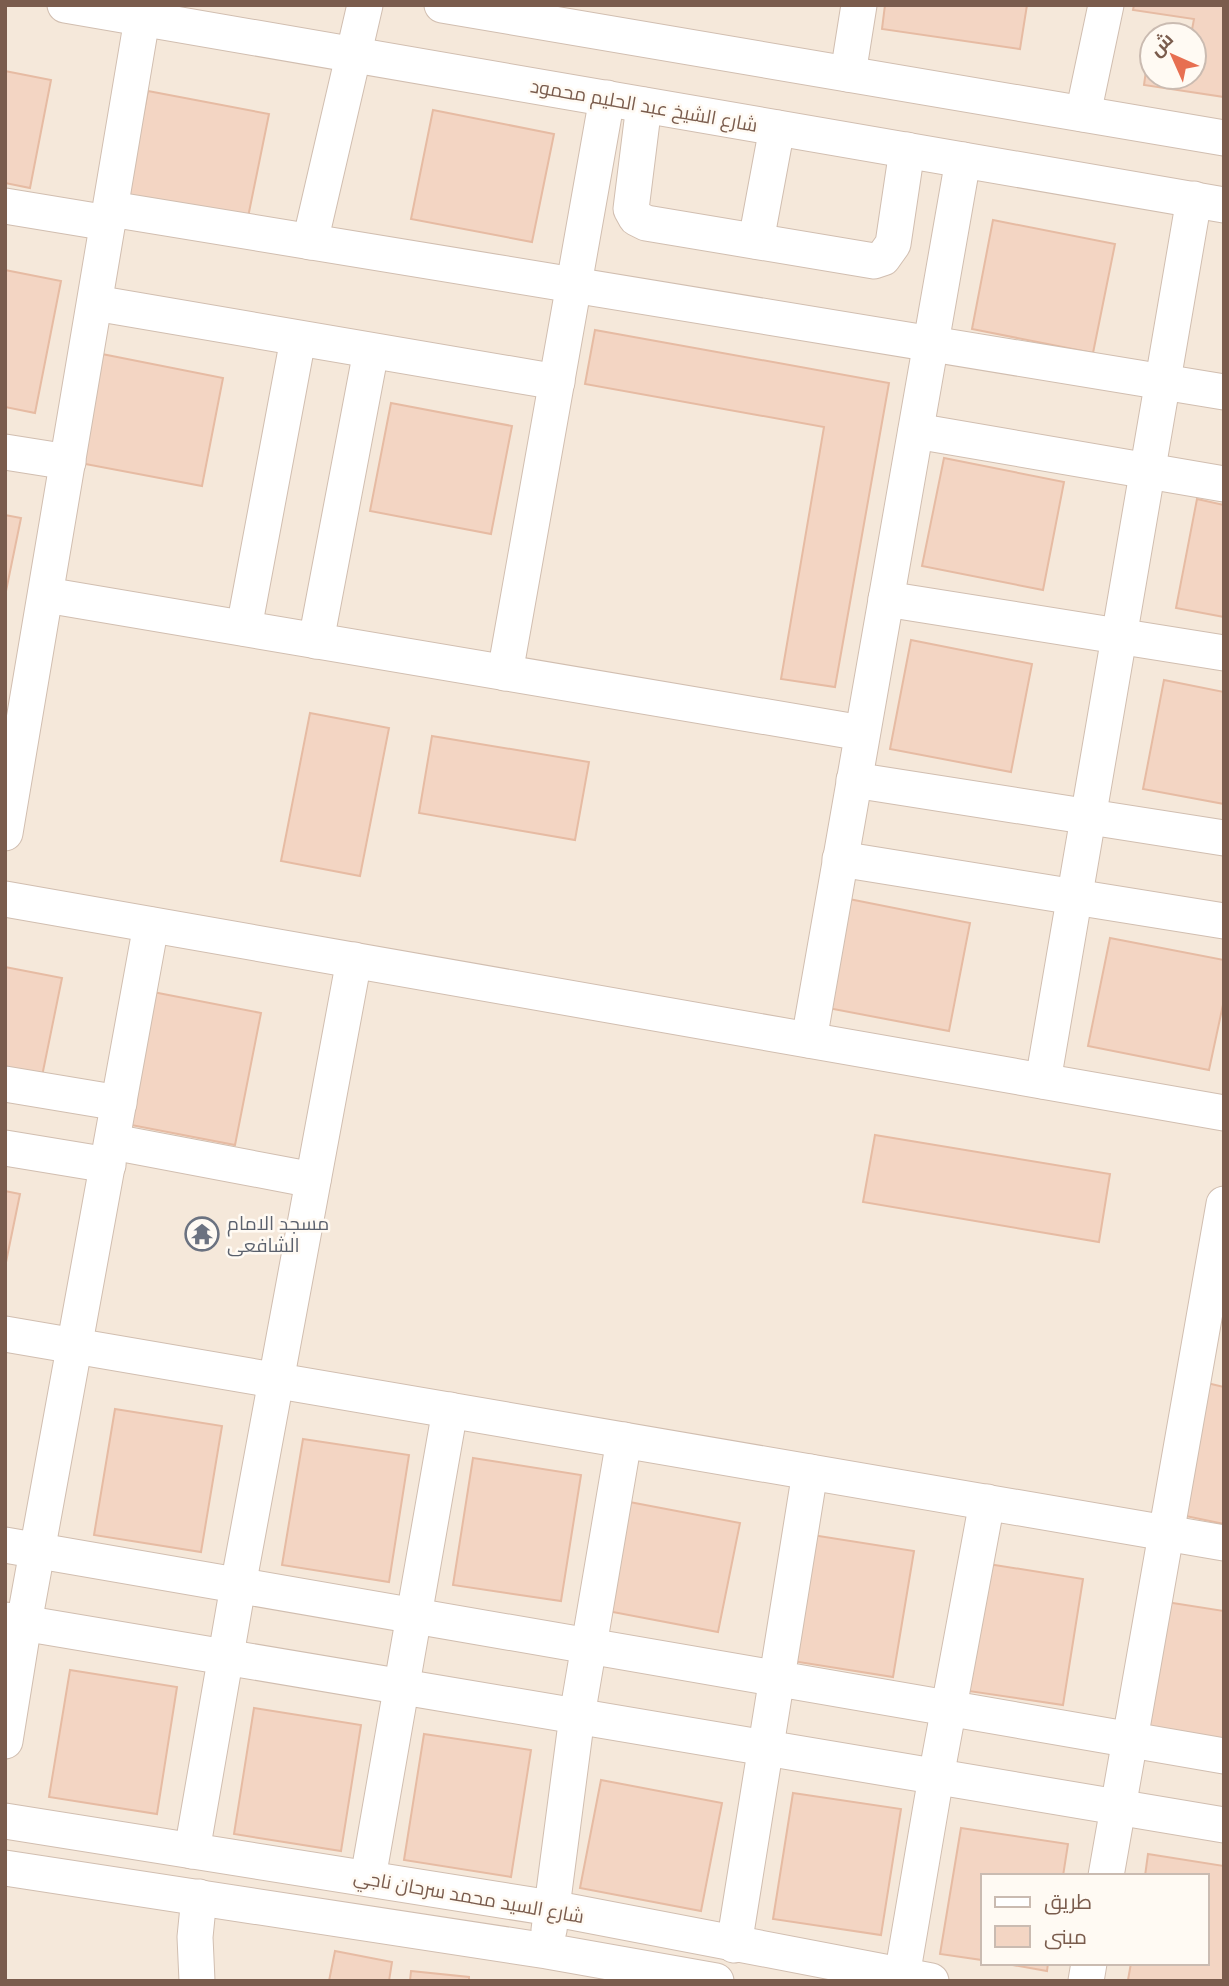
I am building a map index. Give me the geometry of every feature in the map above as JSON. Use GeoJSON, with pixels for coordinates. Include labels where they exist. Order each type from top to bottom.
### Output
{"type":"FeatureCollection","features":[{"type":"Feature","properties":{"kind":"street","name":"شارع الشيخ عبد الحليم محمود"},"geometry":{"type":"LineString","coordinates":[[65,5],[1209,202]]}},
{"type":"Feature","properties":{"kind":"street"},"geometry":{"type":"LineString","coordinates":[[310,242],[365,5]]}},
{"type":"Feature","properties":{"kind":"street"},"geometry":{"type":"LineString","coordinates":[[442,5],[580,17],[848,74],[1224,138]]}},
{"type":"Feature","properties":{"kind":"street"},"geometry":{"type":"LineString","coordinates":[[848,74],[859,5]]}},
{"type":"Feature","properties":{"kind":"street"},"geometry":{"type":"LineString","coordinates":[[1083,114],[1106,5]]}},
{"type":"Feature","properties":{"kind":"street"},"geometry":{"type":"LineString","coordinates":[[5,833],[17,693],[46,595],[142,19]]}},
{"type":"Feature","properties":{"kind":"street"},"geometry":{"type":"LineString","coordinates":[[505,673],[607,98]]}},
{"type":"Feature","properties":{"kind":"street"},"geometry":{"type":"LineString","coordinates":[[644,105],[631,209],[636,218],[646,223],[874,261],[883,258],[893,244],[907,150]]}},
{"type":"Feature","properties":{"kind":"street"},"geometry":{"type":"LineString","coordinates":[[757,241],[777,128]]}},
{"type":"Feature","properties":{"kind":"street"},"geometry":{"type":"LineString","coordinates":[[809,1040],[963,160]]}},
{"type":"Feature","properties":{"kind":"street"},"geometry":{"type":"LineString","coordinates":[[1043,1081],[1163,382],[1209,202]]}},
{"type":"Feature","properties":{"kind":"street"},"geometry":{"type":"LineString","coordinates":[[5,206],[109,216],[310,242],[1224,393]]}},
{"type":"Feature","properties":{"kind":"street"},"geometry":{"type":"LineString","coordinates":[[94,303],[557,382]]}},
{"type":"Feature","properties":{"kind":"street"},"geometry":{"type":"LineString","coordinates":[[244,628],[298,339]]}},
{"type":"Feature","properties":{"kind":"street"},"geometry":{"type":"LineString","coordinates":[[316,641],[371,351]]}},
{"type":"Feature","properties":{"kind":"street"},"geometry":{"type":"LineString","coordinates":[[916,431],[1224,484]]}},
{"type":"Feature","properties":{"kind":"street"},"geometry":{"type":"LineString","coordinates":[[5,452],[68,462]]}},
{"type":"Feature","properties":{"kind":"street"},"geometry":{"type":"LineString","coordinates":[[46,595],[862,733]]}},
{"type":"Feature","properties":{"kind":"street"},"geometry":{"type":"LineString","coordinates":[[886,599],[1224,653]]}},
{"type":"Feature","properties":{"kind":"street"},"geometry":{"type":"LineString","coordinates":[[854,780],[1224,838]]}},
{"type":"Feature","properties":{"kind":"street"},"geometry":{"type":"LineString","coordinates":[[840,859],[1224,921]]}},
{"type":"Feature","properties":{"kind":"street"},"geometry":{"type":"LineString","coordinates":[[5,899],[1224,1113]]}},
{"type":"Feature","properties":{"kind":"street"},"geometry":{"type":"LineString","coordinates":[[5,1741],[21,1548],[74,1346],[152,925]]}},
{"type":"Feature","properties":{"kind":"street"},"geometry":{"type":"LineString","coordinates":[[192,1851],[225,1657],[354,960]]}},
{"type":"Feature","properties":{"kind":"street"},"geometry":{"type":"LineString","coordinates":[[5,1084],[119,1103]]}},
{"type":"Feature","properties":{"kind":"street"},"geometry":{"type":"LineString","coordinates":[[5,1148],[110,1154],[313,1180]]}},
{"type":"Feature","properties":{"kind":"street"},"geometry":{"type":"LineString","coordinates":[[1106,1874],[1167,1533],[1214,1323],[1224,1204]]}},
{"type":"Feature","properties":{"kind":"street"},"geometry":{"type":"LineString","coordinates":[[5,1334],[1224,1543]]}},
{"type":"Feature","properties":{"kind":"street"},"geometry":{"type":"LineString","coordinates":[[368,1878],[450,1410]]}},
{"type":"Feature","properties":{"kind":"street"},"geometry":{"type":"LineString","coordinates":[[547,1951],[576,1716],[624,1440]]}},
{"type":"Feature","properties":{"kind":"street"},"geometry":{"type":"LineString","coordinates":[[734,1945],[810,1472]]}},
{"type":"Feature","properties":{"kind":"street"},"geometry":{"type":"LineString","coordinates":[[916,1978],[936,1777],[987,1502]]}},
{"type":"Feature","properties":{"kind":"street"},"geometry":{"type":"LineString","coordinates":[[21,1548],[1224,1756]]}},
{"type":"Feature","properties":{"kind":"street"},"geometry":{"type":"LineString","coordinates":[[15,1621],[1224,1825]]}},
{"type":"Feature","properties":{"kind":"street","name":"شارع السيد محمد سرحان ناجي"},"geometry":{"type":"LineString","coordinates":[[5,1821],[551,1908],[916,1978]]}},
{"type":"Feature","properties":{"kind":"street"},"geometry":{"type":"LineString","coordinates":[[5,1868],[547,1951],[716,1981]]}},
{"type":"Feature","properties":{"kind":"street"},"geometry":{"type":"LineString","coordinates":[[197,1981],[195,1937],[199,1897]]}},
{"type":"Feature","properties":{"kind":"shaded area"},"geometry":{"type":"Polygon","coordinates":[[[5,5],[1224,5],[1224,1981],[5,1981],[5,5]]]}},
{"type":"Feature","properties":{"kind":"building"},"geometry":{"type":"Polygon","coordinates":[[[885,5],[1027,5],[1020,49],[882,29],[885,5]]]}},
{"type":"Feature","properties":{"kind":"building"},"geometry":{"type":"Polygon","coordinates":[[[1134,5],[1224,5],[1224,97],[1184,91],[1208,91],[1208,21],[1133,10],[1134,5]]]}},
{"type":"Feature","properties":{"kind":"building"},"geometry":{"type":"Polygon","coordinates":[[[5,71],[51,80],[30,188],[5,183],[5,71]]]}},
{"type":"Feature","properties":{"kind":"building"},"geometry":{"type":"Polygon","coordinates":[[[148,91],[269,114],[247,222],[126,199],[148,91]]]}},
{"type":"Feature","properties":{"kind":"building"},"geometry":{"type":"Polygon","coordinates":[[[433,110],[554,134],[532,242],[411,219],[433,110]]]}},
{"type":"Feature","properties":{"kind":"building"},"geometry":{"type":"Polygon","coordinates":[[[993,220],[1115,244],[1093,353],[972,329],[993,220]]]}},
{"type":"Feature","properties":{"kind":"building"},"geometry":{"type":"Polygon","coordinates":[[[5,270],[61,281],[35,413],[5,407],[5,270]]]}},
{"type":"Feature","properties":{"kind":"building"},"geometry":{"type":"Polygon","coordinates":[[[595,330],[889,383],[835,687],[781,679],[824,427],[585,384],[595,330]]]}},
{"type":"Feature","properties":{"kind":"building"},"geometry":{"type":"Polygon","coordinates":[[[102,354],[223,378],[202,486],[80,463],[102,354]]]}},
{"type":"Feature","properties":{"kind":"building"},"geometry":{"type":"Polygon","coordinates":[[[391,403],[512,426],[491,534],[370,511],[391,403]]]}},
{"type":"Feature","properties":{"kind":"building"},"geometry":{"type":"Polygon","coordinates":[[[944,458],[1064,482],[1043,590],[922,566],[944,458]]]}},
{"type":"Feature","properties":{"kind":"building"},"geometry":{"type":"Polygon","coordinates":[[[1197,499],[1224,505],[1224,617],[1176,608],[1197,499]]]}},
{"type":"Feature","properties":{"kind":"building"},"geometry":{"type":"Polygon","coordinates":[[[5,515],[21,518],[5,596],[5,515]]]}},
{"type":"Feature","properties":{"kind":"building"},"geometry":{"type":"Polygon","coordinates":[[[911,640],[1032,664],[1011,772],[890,749],[911,640]]]}},
{"type":"Feature","properties":{"kind":"building"},"geometry":{"type":"Polygon","coordinates":[[[1164,680],[1224,692],[1224,804],[1143,789],[1164,680]]]}},
{"type":"Feature","properties":{"kind":"building"},"geometry":{"type":"Polygon","coordinates":[[[310,713],[389,728],[360,876],[281,861],[310,713]]]}},
{"type":"Feature","properties":{"kind":"building"},"geometry":{"type":"Polygon","coordinates":[[[432,736],[589,762],[575,840],[419,813],[432,736]]]}},
{"type":"Feature","properties":{"kind":"building"},"geometry":{"type":"Polygon","coordinates":[[[849,899],[970,923],[949,1031],[828,1008],[849,899]]]}},
{"type":"Feature","properties":{"kind":"building"},"geometry":{"type":"Polygon","coordinates":[[[1110,938],[1224,960],[1224,1000],[1209,1070],[1088,1046],[1110,938]]]}},
{"type":"Feature","properties":{"kind":"building"},"geometry":{"type":"Polygon","coordinates":[[[5,967],[62,978],[40,1086],[5,1080],[5,967]]]}},
{"type":"Feature","properties":{"kind":"building"},"geometry":{"type":"Polygon","coordinates":[[[153,992],[261,1013],[235,1145],[126,1124],[153,992]]]}},
{"type":"Feature","properties":{"kind":"building"},"geometry":{"type":"Polygon","coordinates":[[[875,1135],[1110,1174],[1099,1242],[863,1202],[875,1135]]]}},
{"type":"Feature","properties":{"kind":"building"},"geometry":{"type":"Polygon","coordinates":[[[5,1191],[20,1194],[5,1267],[5,1191]]]}},
{"type":"Feature","properties":{"kind":"building"},"geometry":{"type":"Polygon","coordinates":[[[1207,1383],[1224,1387],[1224,1524],[1181,1515],[1207,1383]]]}},
{"type":"Feature","properties":{"kind":"building"},"geometry":{"type":"Polygon","coordinates":[[[115,1409],[222,1426],[201,1552],[94,1535],[115,1409]]]}},
{"type":"Feature","properties":{"kind":"building"},"geometry":{"type":"Polygon","coordinates":[[[303,1439],[409,1455],[389,1582],[282,1565],[303,1439]]]}},
{"type":"Feature","properties":{"kind":"building"},"geometry":{"type":"Polygon","coordinates":[[[473,1458],[581,1475],[561,1601],[453,1585],[473,1458]]]}},
{"type":"Feature","properties":{"kind":"building"},"geometry":{"type":"Polygon","coordinates":[[[619,1500],[740,1523],[718,1632],[597,1609],[619,1500]]]}},
{"type":"Feature","properties":{"kind":"building"},"geometry":{"type":"Polygon","coordinates":[[[806,1534],[914,1551],[893,1677],[786,1660],[806,1534]]]}},
{"type":"Feature","properties":{"kind":"building"},"geometry":{"type":"Polygon","coordinates":[[[976,1562],[1083,1579],[1063,1705],[955,1689],[976,1562]]]}},
{"type":"Feature","properties":{"kind":"building"},"geometry":{"type":"Polygon","coordinates":[[[1160,1601],[1224,1611],[1224,1740],[1139,1727],[1160,1601]]]}},
{"type":"Feature","properties":{"kind":"building"},"geometry":{"type":"Polygon","coordinates":[[[70,1670],[177,1687],[157,1814],[49,1797],[70,1670]]]}},
{"type":"Feature","properties":{"kind":"building"},"geometry":{"type":"Polygon","coordinates":[[[254,1708],[361,1725],[341,1851],[234,1834],[254,1708]]]}},
{"type":"Feature","properties":{"kind":"building"},"geometry":{"type":"Polygon","coordinates":[[[424,1734],[531,1750],[511,1877],[404,1860],[424,1734]]]}},
{"type":"Feature","properties":{"kind":"building"},"geometry":{"type":"Polygon","coordinates":[[[601,1780],[722,1803],[701,1911],[580,1888],[601,1780]]]}},
{"type":"Feature","properties":{"kind":"building"},"geometry":{"type":"Polygon","coordinates":[[[793,1793],[901,1809],[881,1935],[773,1919],[793,1793]]]}},
{"type":"Feature","properties":{"kind":"building"},"geometry":{"type":"Polygon","coordinates":[[[961,1828],[1068,1844],[1063,1874],[981,1874],[981,1960],[940,1954],[961,1828]]]}},
{"type":"Feature","properties":{"kind":"building"},"geometry":{"type":"Polygon","coordinates":[[[1148,1854],[1224,1866],[1224,1981],[1128,1980],[1131,1965],[1208,1965],[1208,1874],[1145,1874],[1148,1854]]]}},
{"type":"Feature","properties":{"kind":"building"},"geometry":{"type":"Polygon","coordinates":[[[335,1951],[392,1962],[389,1981],[329,1981],[335,1951]]]}},
{"type":"Feature","properties":{"kind":"building"},"geometry":{"type":"Polygon","coordinates":[[[1012,1965],[1048,1965],[1047,1971],[1012,1965]]]}},
{"type":"Feature","properties":{"kind":"building"},"geometry":{"type":"Polygon","coordinates":[[[411,1971],[469,1977],[469,1981],[410,1981],[411,1971]]]}},
{"type":"Feature","properties":{"kind":"place","name":"مسجد الامام الشافعى"},"geometry":{"type":"Point","coordinates":[202,1234]}}]}
